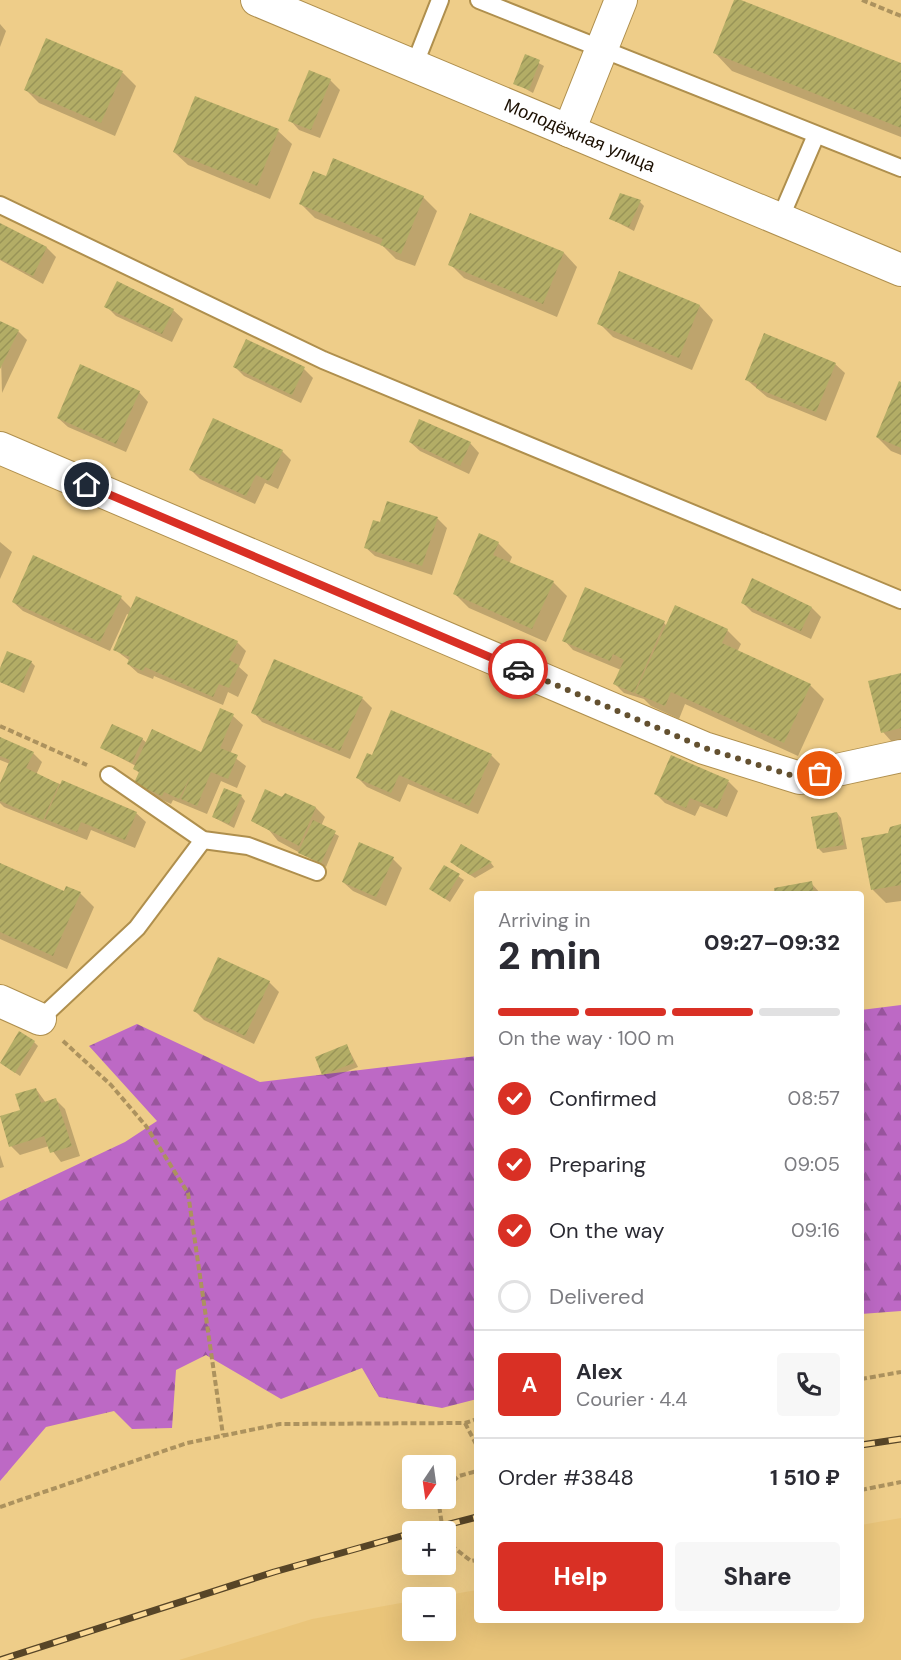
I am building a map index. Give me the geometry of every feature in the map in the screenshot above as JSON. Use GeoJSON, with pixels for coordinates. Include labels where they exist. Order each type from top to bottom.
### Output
{"type":"FeatureCollection","features":[{"type":"Feature","properties":{"kind":"street","name":"Молодёжная улица"},"geometry":{"type":"LineString","coordinates":[[257,0],[901,270]]}},
{"type":"Feature","properties":{"kind":"street"},"geometry":{"type":"LineString","coordinates":[[569,131],[621,0]]}},
{"type":"Feature","properties":{"kind":"street"},"geometry":{"type":"LineString","coordinates":[[0,448],[705,748],[800,778],[901,756]]}},
{"type":"Feature","properties":{"kind":"street"},"geometry":{"type":"LineString","coordinates":[[0,1000],[40,1019]]}},
{"type":"Feature","properties":{"kind":"lane"},"geometry":{"type":"LineString","coordinates":[[414,66],[440,0]]}},
{"type":"Feature","properties":{"kind":"lane"},"geometry":{"type":"LineString","coordinates":[[479,0],[901,168]]}},
{"type":"Feature","properties":{"kind":"lane"},"geometry":{"type":"LineString","coordinates":[[780,219],[816,135]]}},
{"type":"Feature","properties":{"kind":"lane"},"geometry":{"type":"LineString","coordinates":[[0,205],[322,360],[901,600]]}},
{"type":"Feature","properties":{"kind":"lane"},"geometry":{"type":"LineString","coordinates":[[109,775],[203,840],[248,846],[317,872]]}},
{"type":"Feature","properties":{"kind":"lane"},"geometry":{"type":"LineString","coordinates":[[40,1019],[137,928],[203,840]]}},
{"type":"Feature","properties":{"kind":"path"},"geometry":{"type":"LineString","coordinates":[[862,0],[873,2],[901,16]]}},
{"type":"Feature","properties":{"kind":"path"},"geometry":{"type":"LineString","coordinates":[[0,726],[109,775]]}},
{"type":"Feature","properties":{"kind":"path"},"geometry":{"type":"LineString","coordinates":[[40,1019],[111,1085],[146,1126],[188,1193],[223,1435]]}},
{"type":"Feature","properties":{"kind":"path"},"geometry":{"type":"LineString","coordinates":[[864,1378],[901,1372]]}},
{"type":"Feature","properties":{"kind":"path"},"geometry":{"type":"LineString","coordinates":[[0,1507],[187,1443],[280,1424],[465,1423],[474,1420]]}},
{"type":"Feature","properties":{"kind":"path"},"geometry":{"type":"LineString","coordinates":[[465,1423],[474,1440]]}},
{"type":"Feature","properties":{"kind":"path"},"geometry":{"type":"LineString","coordinates":[[456,1479],[474,1472]]}},
{"type":"Feature","properties":{"kind":"path"},"geometry":{"type":"LineString","coordinates":[[864,1489],[901,1482]]}},
{"type":"Feature","properties":{"kind":"path"},"geometry":{"type":"LineString","coordinates":[[456,1549],[471,1561],[474,1560]]}},
{"type":"Feature","properties":{"kind":"shaded area"},"geometry":{"type":"Polygon","coordinates":[[[901,1518],[901,1660],[179,1660],[312,1619],[402,1603],[402,1641],[456,1641],[456,1594],[474,1591],[474,1623],[864,1623],[864,1524],[901,1518]]]}},
{"type":"Feature","properties":{"kind":"green space"},"geometry":{"type":"Polygon","coordinates":[[[901,1005],[901,1311],[864,1314],[864,1010],[901,1005]]]}},
{"type":"Feature","properties":{"kind":"green space"},"geometry":{"type":"Polygon","coordinates":[[[137,1024],[260,1082],[474,1056],[474,1400],[442,1408],[379,1397],[362,1368],[281,1399],[206,1355],[176,1370],[172,1428],[132,1429],[114,1411],[46,1427],[0,1481],[0,1201],[125,1142],[157,1121],[89,1046],[137,1024]]]}},
{"type":"Feature","properties":{"kind":"building"},"geometry":{"type":"Polygon","coordinates":[[[734,0],[741,0],[901,63],[901,128],[713,53],[734,0]]]}},
{"type":"Feature","properties":{"kind":"building"},"geometry":{"type":"Polygon","coordinates":[[[46,38],[123,71],[101,123],[24,90],[46,38]]]}},
{"type":"Feature","properties":{"kind":"building"},"geometry":{"type":"Polygon","coordinates":[[[525,54],[540,60],[529,90],[513,84],[525,54]]]}},
{"type":"Feature","properties":{"kind":"building"},"geometry":{"type":"Polygon","coordinates":[[[309,70],[331,79],[311,130],[288,121],[309,70]]]}},
{"type":"Feature","properties":{"kind":"building"},"geometry":{"type":"Polygon","coordinates":[[[195,96],[279,129],[257,186],[173,152],[195,96]]]}},
{"type":"Feature","properties":{"kind":"building"},"geometry":{"type":"Polygon","coordinates":[[[333,158],[424,196],[401,254],[380,245],[383,239],[299,204],[313,171],[326,176],[333,158]]]}},
{"type":"Feature","properties":{"kind":"building"},"geometry":{"type":"Polygon","coordinates":[[[620,193],[641,200],[629,227],[609,219],[620,193]]]}},
{"type":"Feature","properties":{"kind":"building"},"geometry":{"type":"Polygon","coordinates":[[[470,213],[564,252],[543,304],[448,265],[470,213]]]}},
{"type":"Feature","properties":{"kind":"building"},"geometry":{"type":"Polygon","coordinates":[[[0,223],[47,247],[33,276],[0,259],[0,223]]]}},
{"type":"Feature","properties":{"kind":"building"},"geometry":{"type":"Polygon","coordinates":[[[619,271],[700,305],[679,358],[597,324],[619,271]]]}},
{"type":"Feature","properties":{"kind":"building"},"geometry":{"type":"Polygon","coordinates":[[[117,281],[174,309],[162,334],[104,307],[117,281]]]}},
{"type":"Feature","properties":{"kind":"building"},"geometry":{"type":"Polygon","coordinates":[[[0,321],[19,330],[0,369],[0,321]]]}},
{"type":"Feature","properties":{"kind":"building"},"geometry":{"type":"Polygon","coordinates":[[[764,333],[836,363],[816,412],[756,388],[757,384],[745,380],[764,333]]]}},
{"type":"Feature","properties":{"kind":"building"},"geometry":{"type":"Polygon","coordinates":[[[246,339],[305,367],[292,395],[233,367],[246,339]]]}},
{"type":"Feature","properties":{"kind":"building"},"geometry":{"type":"Polygon","coordinates":[[[80,364],[140,391],[116,444],[57,418],[80,364]]]}},
{"type":"Feature","properties":{"kind":"building"},"geometry":{"type":"Polygon","coordinates":[[[899,381],[901,382],[901,448],[876,437],[899,381]]]}},
{"type":"Feature","properties":{"kind":"building"},"geometry":{"type":"Polygon","coordinates":[[[213,418],[283,450],[269,481],[256,475],[246,496],[189,470],[213,418]]]}},
{"type":"Feature","properties":{"kind":"building"},"geometry":{"type":"Polygon","coordinates":[[[419,419],[471,442],[460,466],[409,442],[419,419]]]}},
{"type":"Feature","properties":{"kind":"building"},"geometry":{"type":"Polygon","coordinates":[[[387,501],[438,517],[422,566],[364,548],[373,520],[380,522],[387,501]]]}},
{"type":"Feature","properties":{"kind":"building"},"geometry":{"type":"Polygon","coordinates":[[[479,533],[499,542],[493,555],[554,581],[532,629],[453,594],[479,533]]]}},
{"type":"Feature","properties":{"kind":"building"},"geometry":{"type":"Polygon","coordinates":[[[33,555],[122,596],[100,642],[12,602],[33,555]]]}},
{"type":"Feature","properties":{"kind":"building"},"geometry":{"type":"Polygon","coordinates":[[[752,578],[812,607],[801,631],[741,603],[752,578]]]}},
{"type":"Feature","properties":{"kind":"building"},"geometry":{"type":"Polygon","coordinates":[[[585,587],[665,621],[634,693],[613,684],[624,660],[613,654],[610,661],[562,641],[585,587]]]}},
{"type":"Feature","properties":{"kind":"building"},"geometry":{"type":"Polygon","coordinates":[[[136,596],[238,641],[229,660],[239,665],[229,688],[219,684],[213,697],[145,667],[143,671],[127,664],[130,657],[113,650],[136,596]]]}},
{"type":"Feature","properties":{"kind":"building"},"geometry":{"type":"Polygon","coordinates":[[[675,605],[728,629],[722,643],[811,684],[784,743],[671,692],[665,706],[635,693],[675,605]]]}},
{"type":"Feature","properties":{"kind":"building"},"geometry":{"type":"Polygon","coordinates":[[[7,651],[32,661],[19,690],[0,682],[0,668],[7,651]]]}},
{"type":"Feature","properties":{"kind":"building"},"geometry":{"type":"Polygon","coordinates":[[[274,659],[363,697],[340,751],[251,713],[274,659]]]}},
{"type":"Feature","properties":{"kind":"building"},"geometry":{"type":"Polygon","coordinates":[[[901,673],[901,728],[881,733],[868,681],[901,673]]]}},
{"type":"Feature","properties":{"kind":"building"},"geometry":{"type":"Polygon","coordinates":[[[220,708],[234,714],[220,748],[238,755],[228,779],[211,772],[197,806],[181,799],[191,775],[179,799],[164,792],[162,796],[134,783],[139,772],[133,769],[152,729],[201,752],[220,708]]]}},
{"type":"Feature","properties":{"kind":"building"},"geometry":{"type":"Polygon","coordinates":[[[391,710],[492,754],[469,806],[399,775],[391,793],[356,778],[367,753],[372,755],[391,710]]]}},
{"type":"Feature","properties":{"kind":"building"},"geometry":{"type":"Polygon","coordinates":[[[112,724],[143,738],[132,763],[100,748],[112,724]]]}},
{"type":"Feature","properties":{"kind":"building"},"geometry":{"type":"Polygon","coordinates":[[[0,737],[34,752],[26,768],[59,784],[43,820],[0,801],[0,783],[10,760],[0,756],[0,737]]]}},
{"type":"Feature","properties":{"kind":"building"},"geometry":{"type":"Polygon","coordinates":[[[671,755],[729,780],[717,809],[690,798],[686,808],[654,794],[671,755]]]}},
{"type":"Feature","properties":{"kind":"building"},"geometry":{"type":"Polygon","coordinates":[[[62,780],[137,812],[125,840],[81,822],[77,832],[45,819],[62,780]]]}},
{"type":"Feature","properties":{"kind":"building"},"geometry":{"type":"Polygon","coordinates":[[[224,788],[242,795],[229,824],[212,817],[224,788]]]}},
{"type":"Feature","properties":{"kind":"building"},"geometry":{"type":"Polygon","coordinates":[[[265,789],[282,797],[285,793],[316,807],[299,846],[251,821],[265,789]]]}},
{"type":"Feature","properties":{"kind":"building"},"geometry":{"type":"Polygon","coordinates":[[[837,812],[844,845],[817,849],[811,817],[837,812]]]}},
{"type":"Feature","properties":{"kind":"building"},"geometry":{"type":"Polygon","coordinates":[[[313,820],[336,831],[321,863],[298,853],[313,820]]]}},
{"type":"Feature","properties":{"kind":"building"},"geometry":{"type":"Polygon","coordinates":[[[901,824],[901,885],[871,890],[861,838],[888,833],[890,827],[901,824]]]}},
{"type":"Feature","properties":{"kind":"building"},"geometry":{"type":"Polygon","coordinates":[[[359,842],[394,857],[376,897],[342,882],[359,842]]]}},
{"type":"Feature","properties":{"kind":"building"},"geometry":{"type":"Polygon","coordinates":[[[461,844],[492,862],[470,875],[450,862],[461,844]]]}},
{"type":"Feature","properties":{"kind":"building"},"geometry":{"type":"Polygon","coordinates":[[[0,863],[64,891],[66,886],[81,892],[53,956],[0,932],[0,863]]]}},
{"type":"Feature","properties":{"kind":"building"},"geometry":{"type":"Polygon","coordinates":[[[444,865],[460,874],[445,899],[429,889],[444,865]]]}},
{"type":"Feature","properties":{"kind":"building"},"geometry":{"type":"Polygon","coordinates":[[[812,881],[814,891],[774,891],[774,888],[812,881]]]}},
{"type":"Feature","properties":{"kind":"building"},"geometry":{"type":"Polygon","coordinates":[[[218,957],[270,981],[245,1036],[193,1011],[218,957]]]}},
{"type":"Feature","properties":{"kind":"building"},"geometry":{"type":"Polygon","coordinates":[[[19,1031],[35,1041],[15,1073],[0,1063],[19,1031]]]}},
{"type":"Feature","properties":{"kind":"building"},"geometry":{"type":"Polygon","coordinates":[[[347,1044],[354,1063],[322,1075],[315,1057],[347,1044]]]}},
{"type":"Feature","properties":{"kind":"building"},"geometry":{"type":"Polygon","coordinates":[[[36,1088],[41,1103],[56,1098],[72,1146],[50,1153],[44,1136],[9,1147],[0,1116],[20,1110],[15,1094],[36,1088]]]}},
{"type":"Feature","properties":{"kind":"railway"},"geometry":{"type":"LineString","coordinates":[[864,1445],[901,1439]]}},
{"type":"Feature","properties":{"kind":"railway"},"geometry":{"type":"LineString","coordinates":[[456,1522],[474,1518]]}},
{"type":"Feature","properties":{"kind":"railway"},"geometry":{"type":"LineString","coordinates":[[0,1660],[274,1572],[402,1536]]}},
{"type":"Feature","properties":{"kind":"way so far"},"geometry":{"type":"LineString","coordinates":[[518,669],[705,748],[800,778],[820,774]]}},
{"type":"Feature","properties":{"kind":"route"},"geometry":{"type":"LineString","coordinates":[[87,485],[518,669]]}}]}
